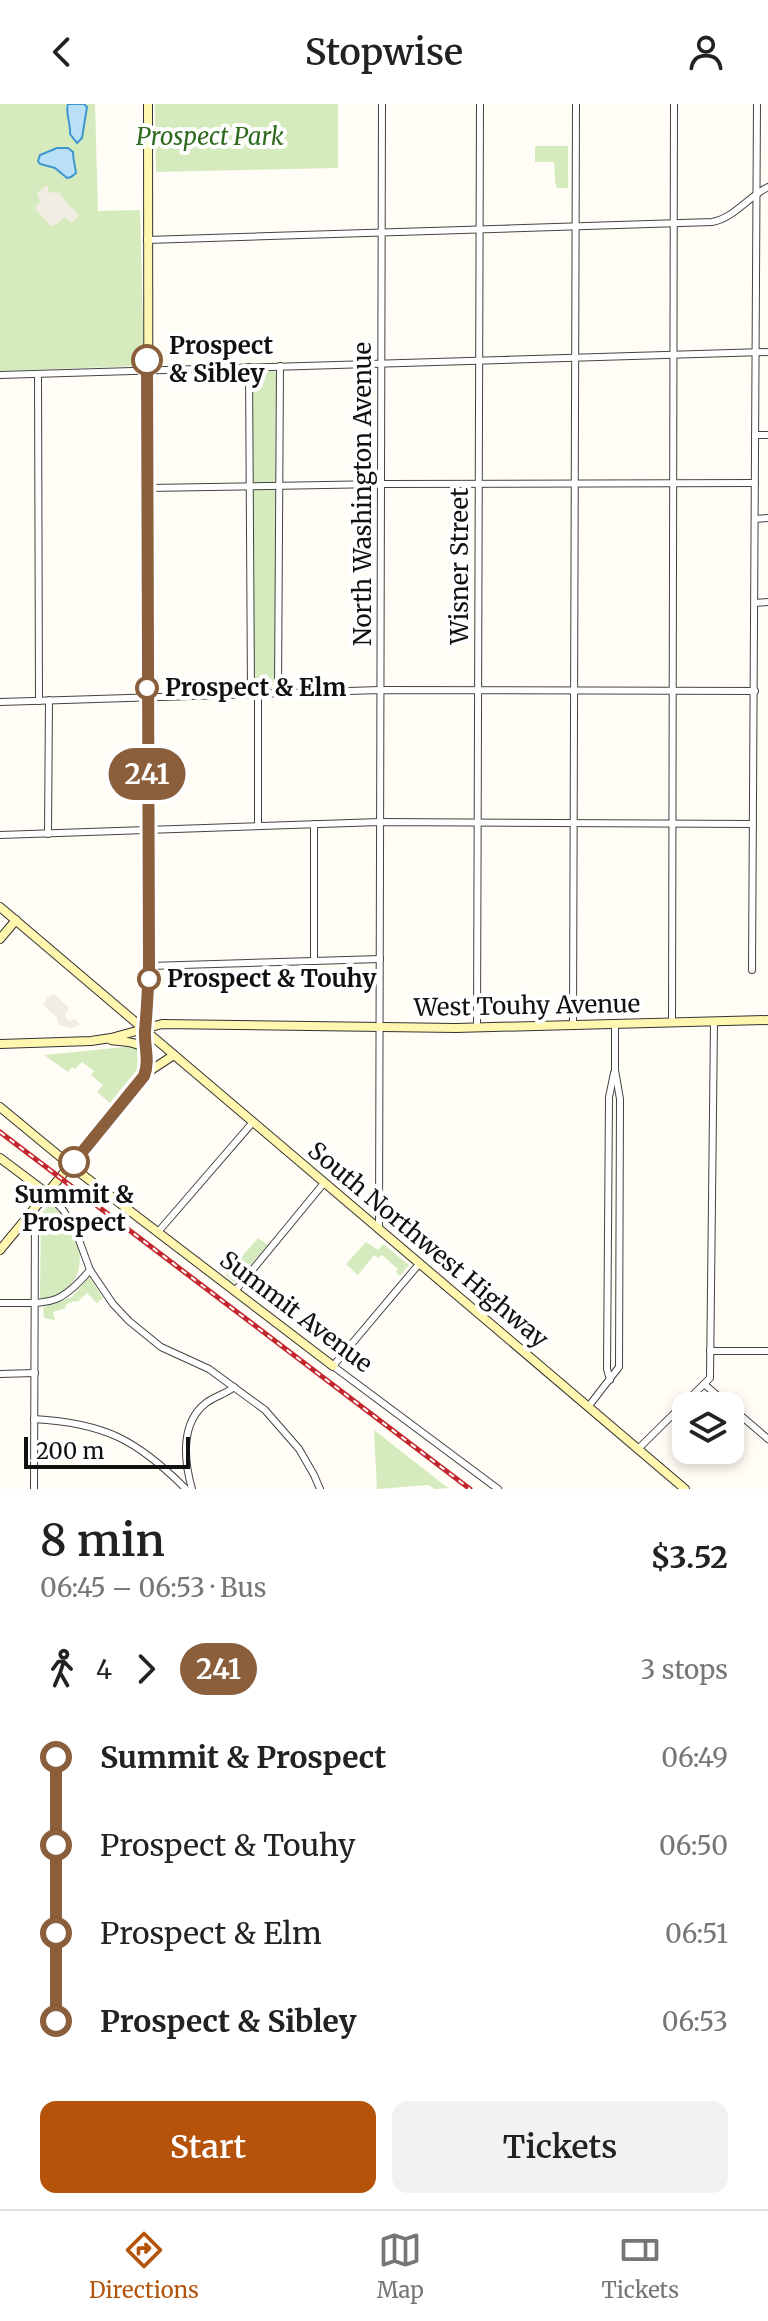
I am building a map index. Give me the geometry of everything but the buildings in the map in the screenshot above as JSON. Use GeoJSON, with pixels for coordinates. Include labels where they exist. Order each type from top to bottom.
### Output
{"type":"FeatureCollection","features":[{"type":"Feature","properties":{"kind":"main road"},"geometry":{"type":"LineString","coordinates":[[144,1076],[147,1068],[145,1030],[149,966],[148,104]]}},
{"type":"Feature","properties":{"kind":"main road","name":"South Northwest Highway"},"geometry":{"type":"LineString","coordinates":[[0,907],[685,1489]]}},
{"type":"Feature","properties":{"kind":"main road"},"geometry":{"type":"LineString","coordinates":[[0,939],[16,920]]}},
{"type":"Feature","properties":{"kind":"main road","name":"West Touhy Avenue"},"geometry":{"type":"LineString","coordinates":[[0,1044],[106,1039],[162,1024],[380,1028],[768,1020]]}},
{"type":"Feature","properties":{"kind":"main road"},"geometry":{"type":"LineString","coordinates":[[106,1039],[142,1045],[147,1052]]}},
{"type":"Feature","properties":{"kind":"main road"},"geometry":{"type":"LineString","coordinates":[[0,1250],[144,1076],[174,1055]]}},
{"type":"Feature","properties":{"kind":"main road","name":"Summit Avenue"},"geometry":{"type":"LineString","coordinates":[[0,1107],[333,1366]]}},
{"type":"Feature","properties":{"kind":"main road"},"geometry":{"type":"LineString","coordinates":[[0,1158],[48,1194]]}},
{"type":"Feature","properties":{"kind":"street","name":"North Washington Avenue"},"geometry":{"type":"LineString","coordinates":[[379,1230],[382,104]]}},
{"type":"Feature","properties":{"kind":"street","name":"Wisner Street"},"geometry":{"type":"LineString","coordinates":[[477,1027],[480,104]]}},
{"type":"Feature","properties":{"kind":"street"},"geometry":{"type":"LineString","coordinates":[[573,1025],[576,104]]}},
{"type":"Feature","properties":{"kind":"street"},"geometry":{"type":"LineString","coordinates":[[672,1023],[674,104]]}},
{"type":"Feature","properties":{"kind":"street"},"geometry":{"type":"LineString","coordinates":[[752,970],[757,104]]}},
{"type":"Feature","properties":{"kind":"street"},"geometry":{"type":"LineString","coordinates":[[147,240],[712,222],[724,219],[768,187]]}},
{"type":"Feature","properties":{"kind":"street"},"geometry":{"type":"LineString","coordinates":[[756,269],[768,269]]}},
{"type":"Feature","properties":{"kind":"street"},"geometry":{"type":"LineString","coordinates":[[0,375],[768,352]]}},
{"type":"Feature","properties":{"kind":"street"},"geometry":{"type":"LineString","coordinates":[[278,693],[280,366]]}},
{"type":"Feature","properties":{"kind":"street"},"geometry":{"type":"LineString","coordinates":[[249,367],[258,826]]}},
{"type":"Feature","properties":{"kind":"street"},"geometry":{"type":"LineString","coordinates":[[38,374],[39,701]]}},
{"type":"Feature","properties":{"kind":"street"},"geometry":{"type":"LineString","coordinates":[[755,435],[768,435]]}},
{"type":"Feature","properties":{"kind":"street"},"geometry":{"type":"LineString","coordinates":[[148,488],[575,482],[755,483]]}},
{"type":"Feature","properties":{"kind":"street"},"geometry":{"type":"LineString","coordinates":[[755,519],[768,518]]}},
{"type":"Feature","properties":{"kind":"street"},"geometry":{"type":"LineString","coordinates":[[755,603],[768,602]]}},
{"type":"Feature","properties":{"kind":"street"},"geometry":{"type":"LineString","coordinates":[[0,702],[380,690],[755,691]]}},
{"type":"Feature","properties":{"kind":"street"},"geometry":{"type":"LineString","coordinates":[[48,834],[49,700]]}},
{"type":"Feature","properties":{"kind":"street"},"geometry":{"type":"LineString","coordinates":[[0,835],[380,822],[753,824]]}},
{"type":"Feature","properties":{"kind":"street"},"geometry":{"type":"LineString","coordinates":[[314,824],[314,961]]}},
{"type":"Feature","properties":{"kind":"street"},"geometry":{"type":"LineString","coordinates":[[149,966],[380,959]]}},
{"type":"Feature","properties":{"kind":"street"},"geometry":{"type":"LineString","coordinates":[[638,1449],[710,1378],[714,1022]]}},
{"type":"Feature","properties":{"kind":"street"},"geometry":{"type":"LineString","coordinates":[[588,1407],[619,1367],[620,1099],[615,1070],[615,1024]]}},
{"type":"Feature","properties":{"kind":"street"},"geometry":{"type":"LineString","coordinates":[[610,1380],[607,1369],[609,1097],[615,1070]]}},
{"type":"Feature","properties":{"kind":"street"},"geometry":{"type":"LineString","coordinates":[[158,1232],[253,1122]]}},
{"type":"Feature","properties":{"kind":"street"},"geometry":{"type":"LineString","coordinates":[[235,1291],[324,1183]]}},
{"type":"Feature","properties":{"kind":"street"},"geometry":{"type":"LineString","coordinates":[[48,1194],[75,1229],[90,1270],[113,1304],[161,1347],[209,1369],[265,1410],[308,1463],[320,1489]]}},
{"type":"Feature","properties":{"kind":"street"},"geometry":{"type":"LineString","coordinates":[[34,1489],[35,1211]]}},
{"type":"Feature","properties":{"kind":"street"},"geometry":{"type":"LineString","coordinates":[[333,1366],[419,1264]]}},
{"type":"Feature","properties":{"kind":"street"},"geometry":{"type":"LineString","coordinates":[[0,1303],[53,1302],[75,1288],[90,1270]]}},
{"type":"Feature","properties":{"kind":"street"},"geometry":{"type":"LineString","coordinates":[[710,1351],[768,1351]]}},
{"type":"Feature","properties":{"kind":"street","name":"Summit Avenue"},"geometry":{"type":"LineString","coordinates":[[333,1366],[498,1489]]}},
{"type":"Feature","properties":{"kind":"street"},"geometry":{"type":"LineString","coordinates":[[0,1374],[35,1373]]}},
{"type":"Feature","properties":{"kind":"street"},"geometry":{"type":"LineString","coordinates":[[704,1384],[768,1439]]}},
{"type":"Feature","properties":{"kind":"street"},"geometry":{"type":"LineString","coordinates":[[189,1489],[186,1444],[193,1417],[202,1406],[234,1387]]}},
{"type":"Feature","properties":{"kind":"street"},"geometry":{"type":"LineString","coordinates":[[34,1419],[85,1424],[121,1437],[151,1456],[189,1489]]}},
{"type":"Feature","properties":{"kind":"green space"},"geometry":{"type":"Polygon","coordinates":[[[0,104],[95,104],[98,211],[140,210],[144,360],[139,366],[0,371],[0,104]]]}},
{"type":"Feature","properties":{"kind":"green space","name":"Prospect Park"},"geometry":{"type":"Polygon","coordinates":[[[155,104],[338,104],[338,168],[156,172],[155,104]]]}},
{"type":"Feature","properties":{"kind":"green space"},"geometry":{"type":"Polygon","coordinates":[[[535,146],[568,146],[568,188],[557,188],[554,162],[535,162],[535,146]]]}},
{"type":"Feature","properties":{"kind":"green space"},"geometry":{"type":"Polygon","coordinates":[[[273,370],[276,373],[275,678],[271,690],[259,691],[253,681],[252,374],[273,370]]]}},
{"type":"Feature","properties":{"kind":"green space"},"geometry":{"type":"Polygon","coordinates":[[[135,1046],[140,1052],[140,1066],[110,1103],[97,1092],[103,1085],[91,1075],[94,1071],[82,1062],[68,1072],[44,1055],[135,1046]]]}},
{"type":"Feature","properties":{"kind":"green space"},"geometry":{"type":"Polygon","coordinates":[[[50,1204],[71,1228],[80,1258],[78,1272],[71,1284],[60,1293],[42,1299],[41,1214],[50,1204]]]}},
{"type":"Feature","properties":{"kind":"green space"},"geometry":{"type":"Polygon","coordinates":[[[258,1238],[268,1245],[235,1283],[226,1275],[258,1238]]]}},
{"type":"Feature","properties":{"kind":"green space"},"geometry":{"type":"Polygon","coordinates":[[[366,1242],[378,1250],[383,1244],[409,1265],[400,1276],[396,1272],[398,1269],[382,1255],[378,1258],[374,1255],[358,1275],[346,1264],[366,1242]]]}},
{"type":"Feature","properties":{"kind":"green space"},"geometry":{"type":"Polygon","coordinates":[[[89,1277],[103,1298],[97,1303],[87,1293],[77,1302],[53,1312],[55,1320],[44,1318],[43,1307],[72,1297],[89,1277]]]}},
{"type":"Feature","properties":{"kind":"green space"},"geometry":{"type":"Polygon","coordinates":[[[374,1430],[448,1488],[435,1489],[428,1485],[377,1489],[374,1430]]]}},
{"type":"Feature","properties":{"kind":"shaded area"},"geometry":{"type":"Polygon","coordinates":[[[48,186],[48,192],[59,193],[79,216],[71,223],[65,217],[54,226],[50,225],[36,210],[40,202],[37,193],[48,186]]]}},
{"type":"Feature","properties":{"kind":"shaded area"},"geometry":{"type":"Polygon","coordinates":[[[54,994],[69,1008],[65,1015],[67,1019],[75,1019],[80,1024],[78,1026],[58,1025],[57,1018],[43,1005],[54,994]]]}},
{"type":"Feature","properties":{"kind":"water"},"geometry":{"type":"Polygon","coordinates":[[[68,104],[84,104],[87,107],[82,138],[77,143],[70,134],[68,104]]]}},
{"type":"Feature","properties":{"kind":"water"},"geometry":{"type":"Polygon","coordinates":[[[57,148],[68,148],[73,152],[76,173],[71,177],[67,178],[55,168],[38,161],[40,155],[57,148]]]}},
{"type":"Feature","properties":{"kind":"railway"},"geometry":{"type":"LineString","coordinates":[[0,1132],[470,1489]]}},
{"type":"Feature","properties":{"kind":"bus line","name":"241"},"geometry":{"type":"LineString","coordinates":[[74,1162],[144,1076],[147,1068],[147,360]]}},
{"type":"Feature","properties":{"kind":"place","name":"Prospect & Sibley"},"geometry":{"type":"Point","coordinates":[147,360]}},
{"type":"Feature","properties":{"kind":"place","name":"Prospect & Elm"},"geometry":{"type":"Point","coordinates":[147,688]}},
{"type":"Feature","properties":{"kind":"place","name":"Prospect & Touhy"},"geometry":{"type":"Point","coordinates":[149,979]}},
{"type":"Feature","properties":{"kind":"place","name":"Summit & Prospect"},"geometry":{"type":"Point","coordinates":[74,1162]}}]}
